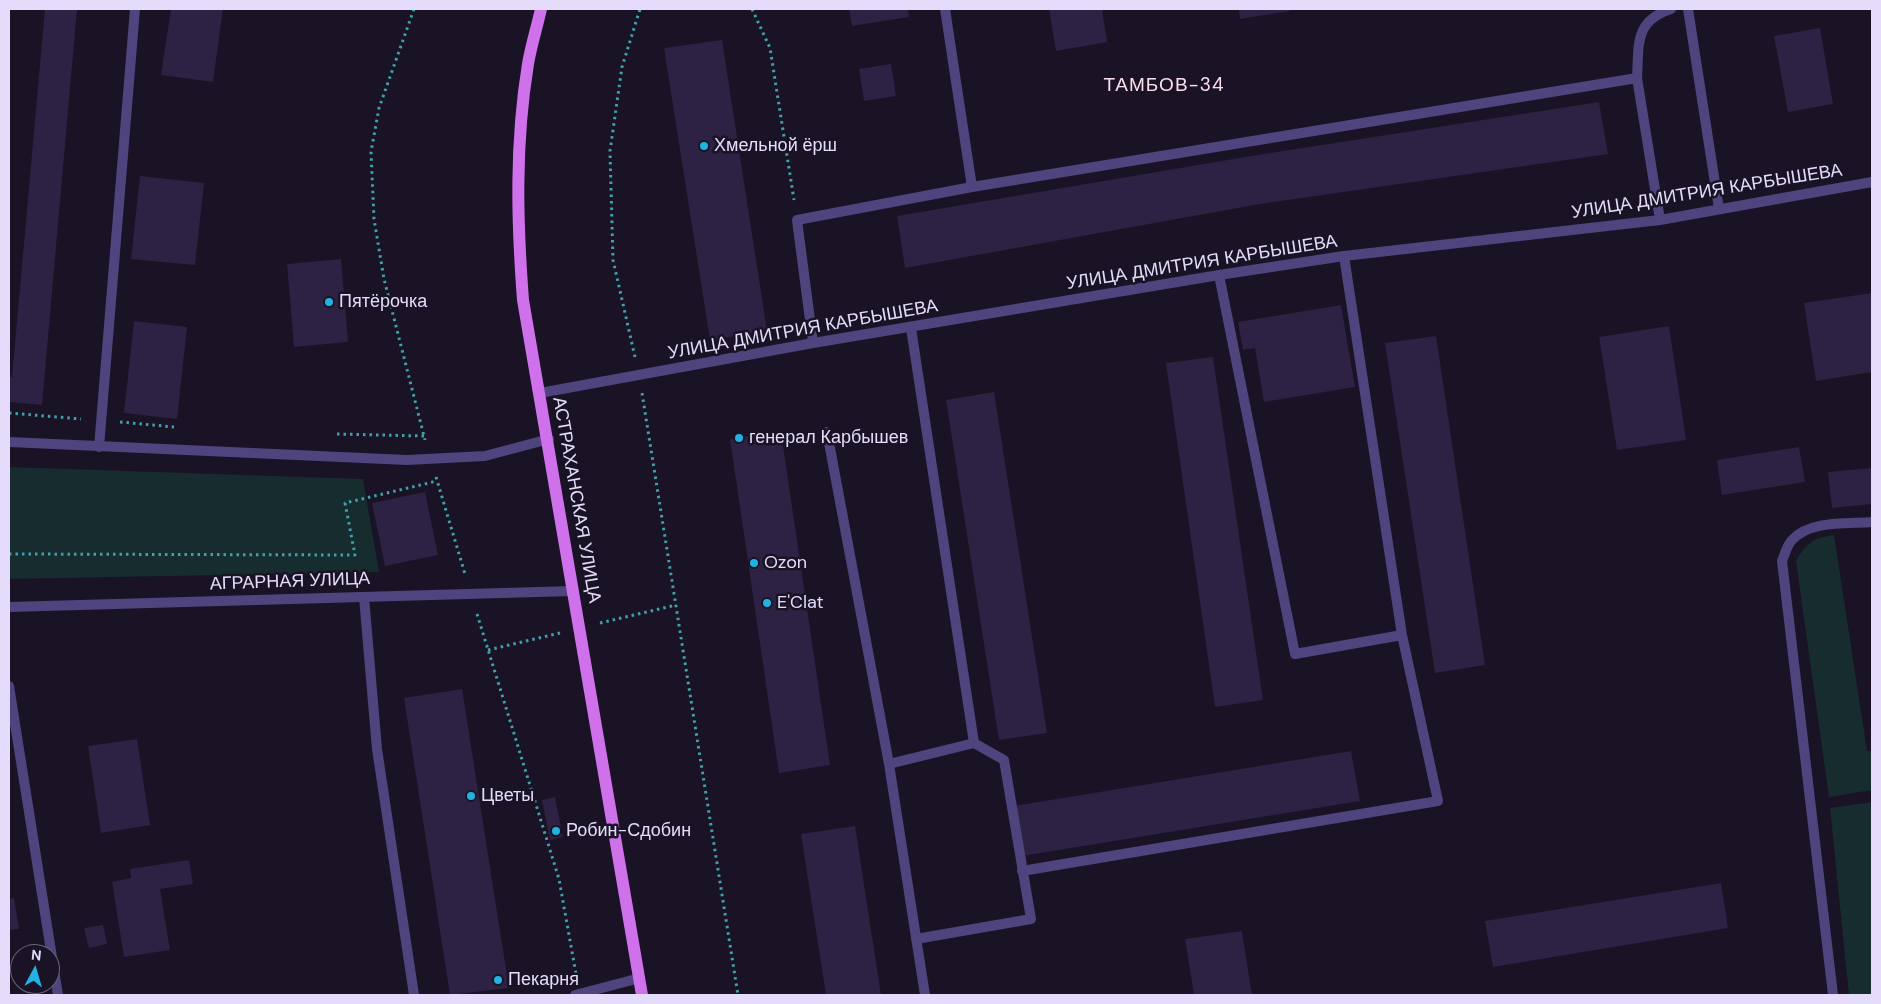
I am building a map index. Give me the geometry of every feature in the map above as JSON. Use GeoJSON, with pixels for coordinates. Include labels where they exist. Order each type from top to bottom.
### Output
{"type":"FeatureCollection","features":[{"type":"Feature","properties":{"kind":"main road","name":"АСТРАХАНСКАЯ УЛИЦА"},"geometry":{"type":"LineString","coordinates":[[541,9],[528,63],[521,114],[517,226],[523,300],[549,439],[642,995]]}},
{"type":"Feature","properties":{"kind":"street"},"geometry":{"type":"LineString","coordinates":[[99,447],[135,9]]}},
{"type":"Feature","properties":{"kind":"street"},"geometry":{"type":"LineString","coordinates":[[944,9],[972,187]]}},
{"type":"Feature","properties":{"kind":"street"},"geometry":{"type":"LineString","coordinates":[[1660,220],[1637,78],[1640,31],[1656,14],[1671,9]]}},
{"type":"Feature","properties":{"kind":"street"},"geometry":{"type":"LineString","coordinates":[[1688,9],[1719,209]]}},
{"type":"Feature","properties":{"kind":"street"},"geometry":{"type":"LineString","coordinates":[[813,343],[797,220],[972,187],[1637,78]]}},
{"type":"Feature","properties":{"kind":"street","name":"УЛИЦА ДМИТРИЯ КАРБЫШЕВА"},"geometry":{"type":"LineString","coordinates":[[540,393],[813,343],[1344,256],[1660,220],[1872,182]]}},
{"type":"Feature","properties":{"kind":"street"},"geometry":{"type":"LineString","coordinates":[[1022,871],[1438,801],[1402,635],[1344,256]]}},
{"type":"Feature","properties":{"kind":"street"},"geometry":{"type":"LineString","coordinates":[[1219,276],[1295,654],[1402,635]]}},
{"type":"Feature","properties":{"kind":"street"},"geometry":{"type":"LineString","coordinates":[[911,328],[974,743]]}},
{"type":"Feature","properties":{"kind":"street"},"geometry":{"type":"LineString","coordinates":[[827,432],[889,764],[925,995]]}},
{"type":"Feature","properties":{"kind":"street"},"geometry":{"type":"LineString","coordinates":[[9,442],[407,460],[485,456],[549,439]]}},
{"type":"Feature","properties":{"kind":"street"},"geometry":{"type":"LineString","coordinates":[[1833,995],[1782,561],[1791,541],[1804,530],[1822,526],[1872,522]]}},
{"type":"Feature","properties":{"kind":"street","name":"АГРАРНАЯ УЛИЦА"},"geometry":{"type":"LineString","coordinates":[[9,607],[573,591]]}},
{"type":"Feature","properties":{"kind":"street"},"geometry":{"type":"LineString","coordinates":[[364,597],[377,749],[414,995]]}},
{"type":"Feature","properties":{"kind":"street"},"geometry":{"type":"LineString","coordinates":[[9,686],[58,995]]}},
{"type":"Feature","properties":{"kind":"street"},"geometry":{"type":"LineString","coordinates":[[889,764],[974,743],[1004,760],[1031,919],[916,939]]}},
{"type":"Feature","properties":{"kind":"street"},"geometry":{"type":"LineString","coordinates":[[578,995],[640,978]]}},
{"type":"Feature","properties":{"kind":"path"},"geometry":{"type":"LineString","coordinates":[[414,9],[378,108],[371,152],[374,219],[384,279],[430,459],[559,879],[578,995]]}},
{"type":"Feature","properties":{"kind":"path"},"geometry":{"type":"LineString","coordinates":[[640,9],[622,67],[610,151],[613,260],[638,374],[738,995]]}},
{"type":"Feature","properties":{"kind":"path"},"geometry":{"type":"LineString","coordinates":[[752,9],[770,48],[797,220]]}},
{"type":"Feature","properties":{"kind":"path"},"geometry":{"type":"LineString","coordinates":[[9,413],[86,419]]}},
{"type":"Feature","properties":{"kind":"path"},"geometry":{"type":"LineString","coordinates":[[115,422],[184,428]]}},
{"type":"Feature","properties":{"kind":"path"},"geometry":{"type":"LineString","coordinates":[[328,434],[424,436]]}},
{"type":"Feature","properties":{"kind":"path"},"geometry":{"type":"LineString","coordinates":[[9,554],[355,555],[345,503],[437,481]]}},
{"type":"Feature","properties":{"kind":"green space"},"geometry":{"type":"Polygon","coordinates":[[[9,467],[363,479],[379,572],[9,579],[9,467]]]}},
{"type":"Feature","properties":{"kind":"green space"},"geometry":{"type":"Polygon","coordinates":[[[1834,535],[1867,751],[1872,751],[1872,790],[1829,797],[1796,561],[1811,542],[1834,535]]]}},
{"type":"Feature","properties":{"kind":"green space"},"geometry":{"type":"Polygon","coordinates":[[[1872,802],[1872,995],[1849,995],[1830,808],[1872,802]]]}},
{"type":"Feature","properties":{"kind":"building"},"geometry":{"type":"Polygon","coordinates":[[[45,9],[77,9],[42,405],[9,402],[9,376],[12,377],[45,9]]]}},
{"type":"Feature","properties":{"kind":"building"},"geometry":{"type":"Polygon","coordinates":[[[171,9],[223,9],[213,82],[161,75],[171,9]]]}},
{"type":"Feature","properties":{"kind":"building"},"geometry":{"type":"Polygon","coordinates":[[[849,9],[908,9],[909,17],[852,26],[849,9]]]}},
{"type":"Feature","properties":{"kind":"building"},"geometry":{"type":"Polygon","coordinates":[[[1049,9],[1102,9],[1107,42],[1056,51],[1049,9]]]}},
{"type":"Feature","properties":{"kind":"building"},"geometry":{"type":"Polygon","coordinates":[[[1239,9],[1290,9],[1290,11],[1240,19],[1239,9]]]}},
{"type":"Feature","properties":{"kind":"building"},"geometry":{"type":"Polygon","coordinates":[[[1820,28],[1833,104],[1788,112],[1774,36],[1820,28]]]}},
{"type":"Feature","properties":{"kind":"building"},"geometry":{"type":"Polygon","coordinates":[[[722,40],[767,331],[710,340],[664,48],[722,40]]]}},
{"type":"Feature","properties":{"kind":"building"},"geometry":{"type":"Polygon","coordinates":[[[891,64],[896,96],[864,101],[859,69],[891,64]]]}},
{"type":"Feature","properties":{"kind":"building"},"geometry":{"type":"Polygon","coordinates":[[[1599,102],[1608,154],[1260,204],[905,268],[897,216],[1251,156],[1599,102]]]}},
{"type":"Feature","properties":{"kind":"building"},"geometry":{"type":"Polygon","coordinates":[[[140,176],[204,183],[195,265],[131,259],[140,176]]]}},
{"type":"Feature","properties":{"kind":"building"},"geometry":{"type":"Polygon","coordinates":[[[341,259],[348,342],[294,347],[287,264],[341,259]]]}},
{"type":"Feature","properties":{"kind":"building"},"geometry":{"type":"Polygon","coordinates":[[[1872,293],[1872,372],[1816,381],[1804,303],[1872,293]]]}},
{"type":"Feature","properties":{"kind":"building"},"geometry":{"type":"Polygon","coordinates":[[[1341,305],[1355,387],[1264,402],[1255,348],[1243,350],[1238,322],[1341,305]]]}},
{"type":"Feature","properties":{"kind":"building"},"geometry":{"type":"Polygon","coordinates":[[[134,321],[187,327],[177,419],[124,413],[134,321]]]}},
{"type":"Feature","properties":{"kind":"building"},"geometry":{"type":"Polygon","coordinates":[[[1669,326],[1686,440],[1617,450],[1599,337],[1669,326]]]}},
{"type":"Feature","properties":{"kind":"building"},"geometry":{"type":"Polygon","coordinates":[[[1436,336],[1485,665],[1435,673],[1385,343],[1436,336]]]}},
{"type":"Feature","properties":{"kind":"building"},"geometry":{"type":"Polygon","coordinates":[[[1213,357],[1263,700],[1215,707],[1166,363],[1213,357]]]}},
{"type":"Feature","properties":{"kind":"building"},"geometry":{"type":"Polygon","coordinates":[[[994,392],[1047,733],[999,740],[946,400],[994,392]]]}},
{"type":"Feature","properties":{"kind":"building"},"geometry":{"type":"Polygon","coordinates":[[[781,432],[830,765],[779,773],[730,439],[781,432]]]}},
{"type":"Feature","properties":{"kind":"building"},"geometry":{"type":"Polygon","coordinates":[[[1799,447],[1805,482],[1722,495],[1717,460],[1799,447]]]}},
{"type":"Feature","properties":{"kind":"building"},"geometry":{"type":"Polygon","coordinates":[[[1872,468],[1872,504],[1832,508],[1828,472],[1872,468]]]}},
{"type":"Feature","properties":{"kind":"building"},"geometry":{"type":"Polygon","coordinates":[[[425,492],[438,555],[385,566],[372,503],[425,492]]]}},
{"type":"Feature","properties":{"kind":"building"},"geometry":{"type":"Polygon","coordinates":[[[462,689],[509,988],[450,995],[404,698],[462,689]]]}},
{"type":"Feature","properties":{"kind":"building"},"geometry":{"type":"Polygon","coordinates":[[[137,739],[150,825],[101,833],[88,746],[137,739]]]}},
{"type":"Feature","properties":{"kind":"building"},"geometry":{"type":"Polygon","coordinates":[[[1351,751],[1360,801],[1022,856],[1014,806],[1351,751]]]}},
{"type":"Feature","properties":{"kind":"building"},"geometry":{"type":"Polygon","coordinates":[[[555,797],[563,837],[550,840],[542,800],[555,797]]]}},
{"type":"Feature","properties":{"kind":"building"},"geometry":{"type":"Polygon","coordinates":[[[855,826],[881,995],[826,995],[801,834],[855,826]]]}},
{"type":"Feature","properties":{"kind":"building"},"geometry":{"type":"Polygon","coordinates":[[[189,860],[193,884],[160,889],[170,950],[124,957],[112,882],[131,878],[130,869],[189,860]]]}},
{"type":"Feature","properties":{"kind":"building"},"geometry":{"type":"Polygon","coordinates":[[[1721,883],[1728,928],[1493,967],[1485,921],[1721,883]]]}},
{"type":"Feature","properties":{"kind":"building"},"geometry":{"type":"Polygon","coordinates":[[[14,898],[19,929],[9,930],[9,899],[14,898]]]}},
{"type":"Feature","properties":{"kind":"building"},"geometry":{"type":"Polygon","coordinates":[[[103,925],[107,944],[89,948],[84,928],[103,925]]]}},
{"type":"Feature","properties":{"kind":"building"},"geometry":{"type":"Polygon","coordinates":[[[1242,931],[1252,995],[1194,995],[1185,939],[1242,931]]]}},
{"type":"Feature","properties":{"kind":"place","name":"Хмельной ёрш"},"geometry":{"type":"Point","coordinates":[704,146]}},
{"type":"Feature","properties":{"kind":"place","name":"Пятёрочка"},"geometry":{"type":"Point","coordinates":[329,302]}},
{"type":"Feature","properties":{"kind":"place","name":"генерал Карбышев"},"geometry":{"type":"Point","coordinates":[739,438]}},
{"type":"Feature","properties":{"kind":"place","name":"Ozon"},"geometry":{"type":"Point","coordinates":[754,563]}},
{"type":"Feature","properties":{"kind":"place","name":"E'Clat"},"geometry":{"type":"Point","coordinates":[767,603]}},
{"type":"Feature","properties":{"kind":"place","name":"Цветы"},"geometry":{"type":"Point","coordinates":[471,796]}},
{"type":"Feature","properties":{"kind":"place","name":"Робин-Сдобин"},"geometry":{"type":"Point","coordinates":[556,831]}},
{"type":"Feature","properties":{"kind":"place","name":"Пекарня"},"geometry":{"type":"Point","coordinates":[498,980]}},
{"type":"Feature","properties":{"kind":"district","name":"ТАМБОВ-34"},"geometry":{"type":"Point","coordinates":[1164,86]}}]}
